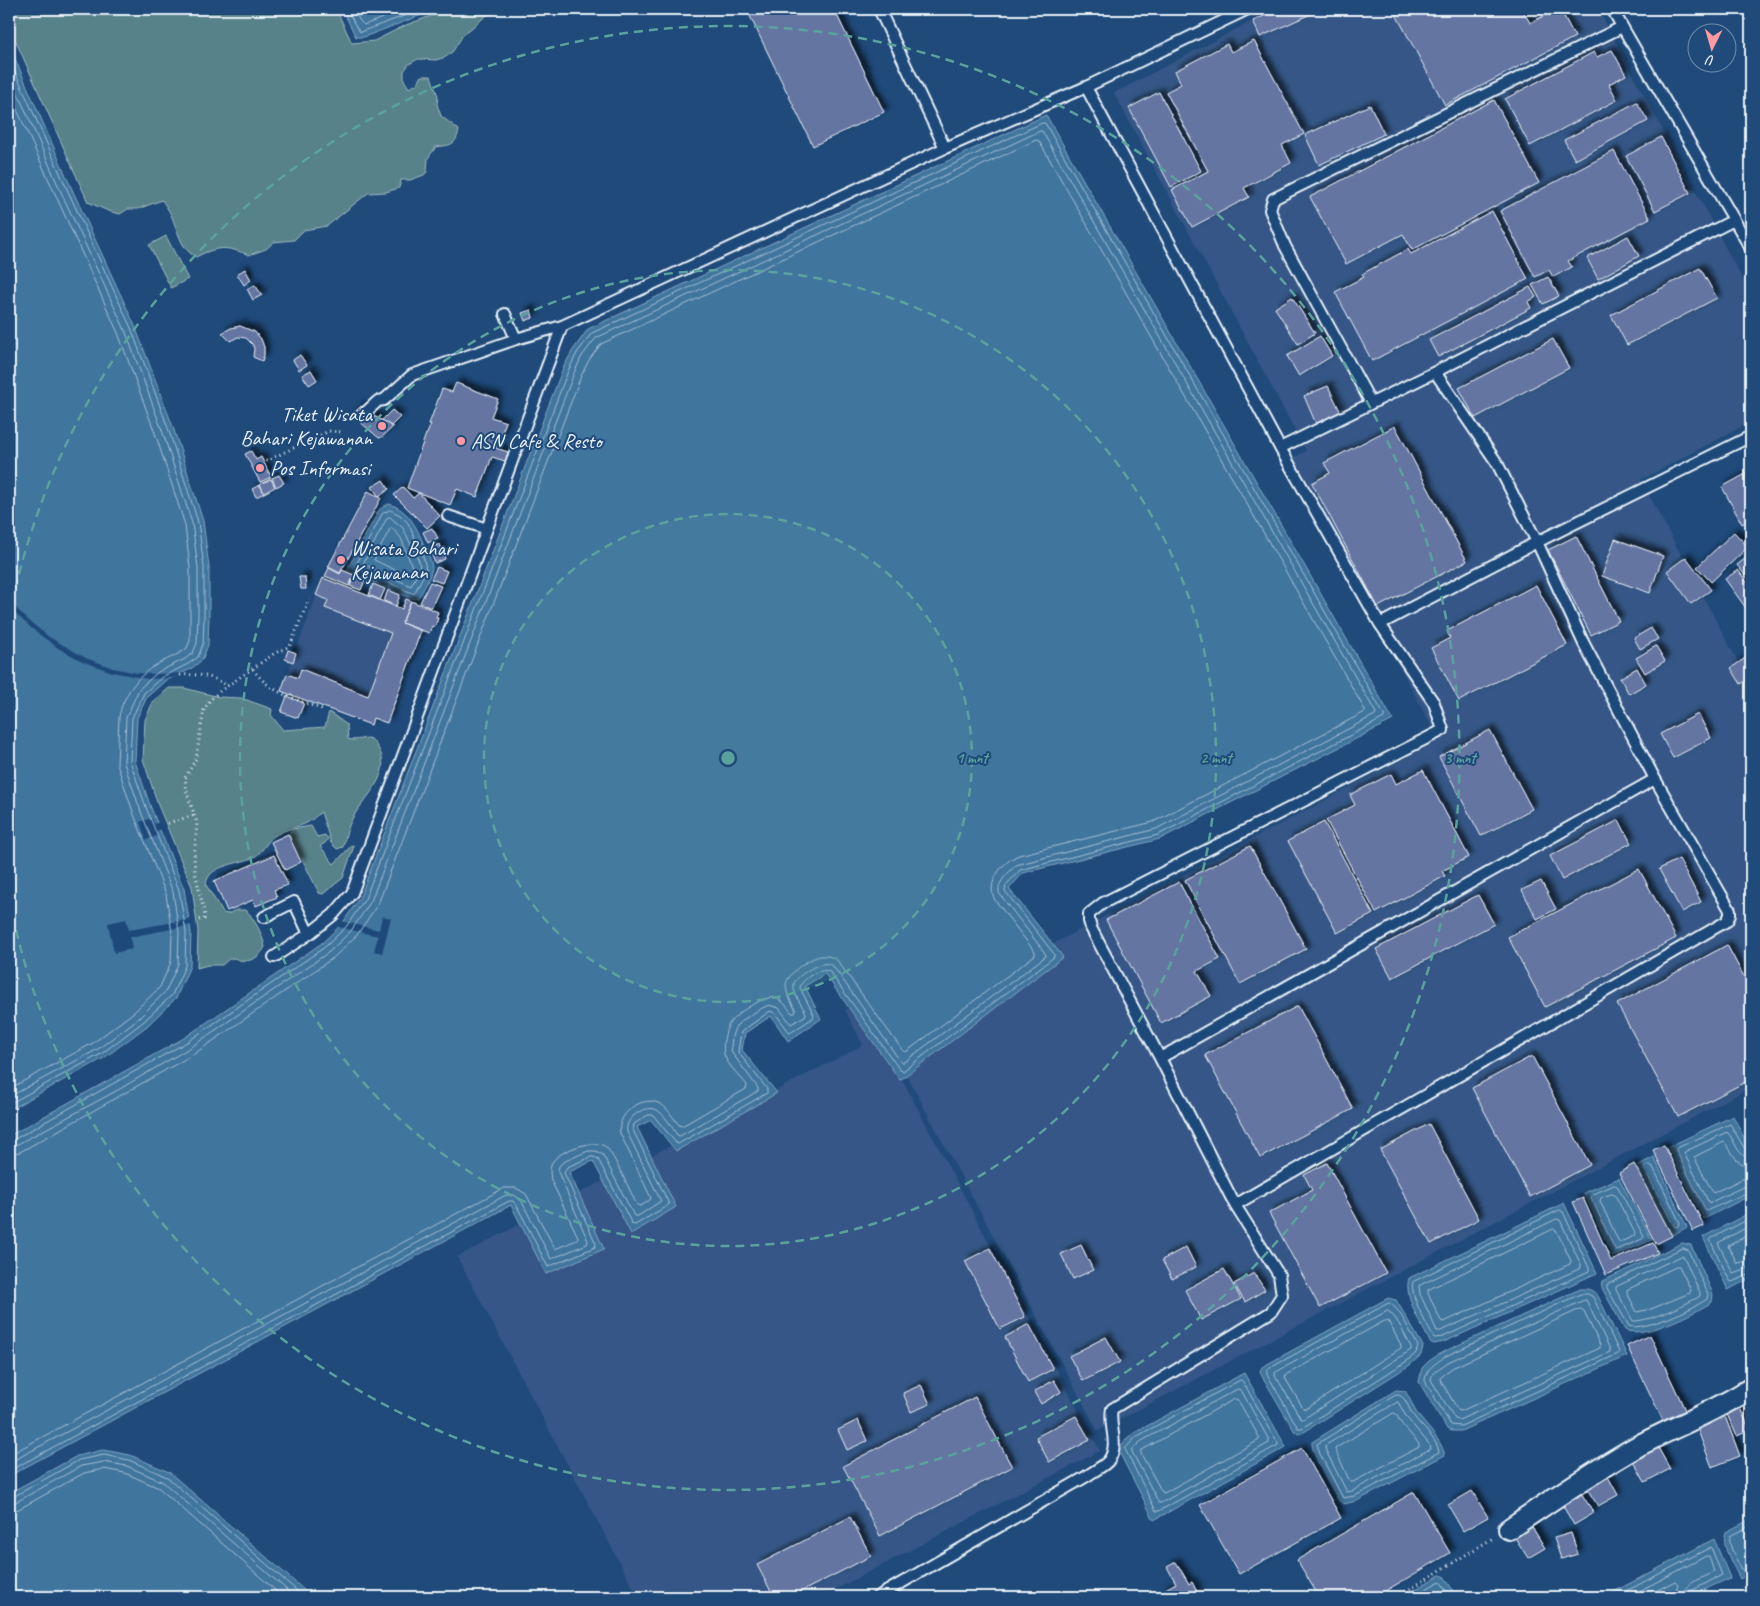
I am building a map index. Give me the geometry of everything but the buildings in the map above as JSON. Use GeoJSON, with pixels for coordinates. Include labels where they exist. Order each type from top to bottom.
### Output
{"type":"FeatureCollection","features":[{"type":"Feature","properties":{"kind":"street"},"geometry":{"type":"LineString","coordinates":[[1509,1529],[1577,1483],[1638,1446],[1714,1410],[1751,1388]]}},
{"type":"Feature","properties":{"kind":"lane"},"geometry":{"type":"LineString","coordinates":[[879,9],[944,148]]}},
{"type":"Feature","properties":{"kind":"lane"},"geometry":{"type":"LineString","coordinates":[[367,411],[378,401],[384,400],[412,376],[516,339],[562,326],[944,148],[1086,87],[1248,9]]}},
{"type":"Feature","properties":{"kind":"lane"},"geometry":{"type":"LineString","coordinates":[[1612,9],[1751,249]]}},
{"type":"Feature","properties":{"kind":"lane"},"geometry":{"type":"LineString","coordinates":[[1371,403],[1285,246],[1270,210],[1273,199],[1622,27]]}},
{"type":"Feature","properties":{"kind":"lane"},"geometry":{"type":"LineString","coordinates":[[877,1597],[1109,1461],[1114,1442],[1110,1416],[1112,1408],[1271,1312],[1282,1295],[1279,1274],[1235,1205],[1092,928],[1089,914],[1103,903],[1443,730],[1434,703],[1380,624],[1280,448],[1086,87]]}},
{"type":"Feature","properties":{"kind":"lane"},"geometry":{"type":"LineString","coordinates":[[1280,448],[1435,372],[1734,220]]}},
{"type":"Feature","properties":{"kind":"lane"},"geometry":{"type":"LineString","coordinates":[[505,314],[516,339]]}},
{"type":"Feature","properties":{"kind":"lane"},"geometry":{"type":"LineString","coordinates":[[274,957],[309,934],[333,915],[352,893],[562,326]]}},
{"type":"Feature","properties":{"kind":"lane"},"geometry":{"type":"LineString","coordinates":[[1235,1205],[1727,921],[1730,915],[1730,910],[1655,779],[1584,644],[1537,542],[1497,463],[1435,372]]}},
{"type":"Feature","properties":{"kind":"lane"},"geometry":{"type":"LineString","coordinates":[[1380,624],[1537,542],[1751,436]]}},
{"type":"Feature","properties":{"kind":"lane"},"geometry":{"type":"LineString","coordinates":[[448,516],[487,529]]}},
{"type":"Feature","properties":{"kind":"lane"},"geometry":{"type":"LineString","coordinates":[[1160,1058],[1655,779]]}},
{"type":"Feature","properties":{"kind":"lane"},"geometry":{"type":"LineString","coordinates":[[264,917],[294,902],[309,934]]}},
{"type":"Feature","properties":{"kind":"path"},"geometry":{"type":"LineString","coordinates":[[266,461],[329,431],[343,432]]}},
{"type":"Feature","properties":{"kind":"path"},"geometry":{"type":"LineString","coordinates":[[199,920],[204,919],[205,916],[195,872],[196,823],[187,793],[185,778],[196,759],[204,710],[210,700],[228,686],[275,653],[290,646],[309,599]]}},
{"type":"Feature","properties":{"kind":"path"},"geometry":{"type":"LineString","coordinates":[[253,669],[264,682],[277,692],[324,710]]}},
{"type":"Feature","properties":{"kind":"path"},"geometry":{"type":"LineString","coordinates":[[180,675],[208,676],[218,679],[228,686]]}},
{"type":"Feature","properties":{"kind":"path"},"geometry":{"type":"LineString","coordinates":[[168,823],[195,815]]}},
{"type":"Feature","properties":{"kind":"path"},"geometry":{"type":"LineString","coordinates":[[1397,1597],[1509,1529]]}},
{"type":"Feature","properties":{"kind":"shaded area"},"geometry":{"type":"Polygon","coordinates":[[[1275,9],[1598,9],[1751,295],[1751,422],[1641,480],[1751,686],[1751,1087],[1098,1431],[884,1033],[1439,740],[1289,460],[1306,451],[1114,93],[1275,9]]]}},
{"type":"Feature","properties":{"kind":"shaded area"},"geometry":{"type":"Polygon","coordinates":[[[323,578],[401,608],[405,598],[411,600],[402,622],[422,630],[387,724],[374,719],[371,726],[281,691],[323,578]]]}},
{"type":"Feature","properties":{"kind":"shaded area"},"geometry":{"type":"Polygon","coordinates":[[[861,1002],[1100,1451],[821,1597],[638,1597],[457,1257],[863,1045],[845,1010],[861,1002]]]}},
{"type":"Feature","properties":{"kind":"green space"},"geometry":{"type":"Polygon","coordinates":[[[9,9],[336,9],[352,43],[374,41],[406,25],[450,9],[534,9],[507,10],[487,15],[463,35],[453,51],[446,57],[436,60],[418,59],[409,64],[404,71],[404,80],[409,88],[417,84],[422,76],[431,76],[438,96],[437,104],[441,116],[459,130],[452,144],[436,147],[428,158],[427,172],[424,175],[410,180],[401,180],[399,188],[386,192],[368,193],[327,226],[304,230],[294,240],[274,242],[266,249],[249,255],[222,248],[196,257],[186,249],[180,239],[170,213],[162,200],[138,209],[128,209],[120,214],[88,202],[9,26],[9,9]]]}},
{"type":"Feature","properties":{"kind":"green space"},"geometry":{"type":"Polygon","coordinates":[[[166,236],[188,279],[171,288],[149,245],[166,236]]]}},
{"type":"Feature","properties":{"kind":"green space"},"geometry":{"type":"Polygon","coordinates":[[[169,688],[184,688],[219,697],[241,698],[272,709],[271,715],[283,730],[325,727],[329,712],[347,725],[348,739],[371,739],[382,757],[383,767],[380,776],[353,817],[343,847],[337,849],[331,843],[321,812],[305,824],[274,836],[256,856],[219,869],[208,878],[206,885],[223,913],[228,914],[236,910],[246,910],[258,927],[265,947],[252,960],[243,961],[234,958],[229,959],[222,965],[208,965],[197,968],[198,931],[192,887],[158,805],[143,759],[145,720],[153,702],[169,688]]]}},
{"type":"Feature","properties":{"kind":"green space"},"geometry":{"type":"Polygon","coordinates":[[[311,826],[317,837],[325,835],[328,839],[320,846],[334,864],[352,845],[354,846],[343,878],[323,894],[319,893],[289,833],[293,829],[311,826]]]}},
{"type":"Feature","properties":{"kind":"water"},"geometry":{"type":"Polygon","coordinates":[[[342,9],[437,9],[364,37],[356,37],[342,9]]]}},
{"type":"Feature","properties":{"kind":"water"},"geometry":{"type":"Polygon","coordinates":[[[9,45],[71,187],[135,326],[173,427],[203,521],[209,567],[209,616],[208,645],[202,660],[191,669],[165,681],[147,697],[137,718],[135,761],[151,808],[184,889],[191,932],[190,966],[176,998],[147,1026],[104,1058],[9,1110],[9,45]]]}},
{"type":"Feature","properties":{"kind":"water"},"geometry":{"type":"Polygon","coordinates":[[[1046,115],[1393,720],[1160,839],[1023,873],[1009,889],[1063,957],[900,1080],[825,974],[805,986],[821,1019],[788,1041],[771,1016],[745,1033],[742,1050],[777,1093],[676,1151],[651,1120],[637,1127],[676,1207],[631,1234],[593,1161],[569,1172],[604,1249],[546,1274],[511,1205],[9,1476],[9,1136],[184,1038],[322,943],[342,924],[360,897],[563,368],[588,329],[1046,115]]]}},
{"type":"Feature","properties":{"kind":"water"},"geometry":{"type":"Polygon","coordinates":[[[389,504],[408,516],[419,534],[431,562],[430,574],[417,599],[410,598],[347,570],[379,510],[389,504]]]}},
{"type":"Feature","properties":{"kind":"water"},"geometry":{"type":"Polygon","coordinates":[[[1733,1116],[1751,1151],[1751,1195],[1704,1219],[1668,1147],[1733,1116]]]}},
{"type":"Feature","properties":{"kind":"water"},"geometry":{"type":"Polygon","coordinates":[[[1654,1157],[1687,1227],[1673,1235],[1637,1166],[1654,1157]]]}},
{"type":"Feature","properties":{"kind":"water"},"geometry":{"type":"Polygon","coordinates":[[[1619,1178],[1652,1240],[1613,1257],[1584,1193],[1619,1178]]]}},
{"type":"Feature","properties":{"kind":"water"},"geometry":{"type":"Polygon","coordinates":[[[1564,1203],[1597,1273],[1444,1342],[1434,1344],[1430,1342],[1411,1302],[1408,1286],[1409,1278],[1564,1203]]]}},
{"type":"Feature","properties":{"kind":"water"},"geometry":{"type":"Polygon","coordinates":[[[1751,1212],[1751,1278],[1728,1290],[1703,1237],[1751,1212]]]}},
{"type":"Feature","properties":{"kind":"water"},"geometry":{"type":"Polygon","coordinates":[[[1682,1243],[1691,1245],[1713,1294],[1712,1302],[1669,1324],[1644,1331],[1633,1332],[1625,1330],[1603,1290],[1601,1285],[1603,1281],[1682,1243]]]}},
{"type":"Feature","properties":{"kind":"water"},"geometry":{"type":"Polygon","coordinates":[[[1580,1289],[1589,1289],[1597,1294],[1627,1356],[1461,1431],[1447,1429],[1419,1382],[1422,1368],[1441,1353],[1580,1289]]]}},
{"type":"Feature","properties":{"kind":"water"},"geometry":{"type":"Polygon","coordinates":[[[1388,1298],[1396,1300],[1423,1346],[1421,1355],[1410,1365],[1304,1432],[1299,1434],[1295,1432],[1262,1376],[1260,1371],[1262,1367],[1388,1298]]]}},
{"type":"Feature","properties":{"kind":"water"},"geometry":{"type":"Polygon","coordinates":[[[1244,1373],[1286,1447],[1154,1520],[1118,1450],[1126,1439],[1134,1433],[1244,1373]]]}},
{"type":"Feature","properties":{"kind":"water"},"geometry":{"type":"Polygon","coordinates":[[[1396,1390],[1405,1391],[1416,1412],[1440,1443],[1445,1455],[1357,1501],[1343,1504],[1339,1501],[1322,1472],[1312,1442],[1396,1390]]]}},
{"type":"Feature","properties":{"kind":"water"},"geometry":{"type":"Polygon","coordinates":[[[103,1450],[130,1455],[169,1472],[312,1597],[9,1597],[9,1493],[77,1456],[103,1450]]]}},
{"type":"Feature","properties":{"kind":"water"},"geometry":{"type":"Polygon","coordinates":[[[1751,1519],[1751,1573],[1740,1579],[1726,1550],[1726,1532],[1751,1519]]]}},
{"type":"Feature","properties":{"kind":"water"},"geometry":{"type":"Polygon","coordinates":[[[1714,1539],[1730,1578],[1688,1597],[1604,1597],[1714,1539]]]}},
{"type":"Feature","properties":{"kind":"water"},"geometry":{"type":"Polygon","coordinates":[[[1440,1575],[1444,1576],[1457,1597],[1402,1597],[1440,1575]]]}},
{"type":"Feature","properties":{"kind":"pier"},"geometry":{"type":"Polygon","coordinates":[[[9,601],[49,637],[86,658],[113,668],[137,673],[185,673],[172,678],[148,679],[112,672],[84,662],[58,648],[11,610],[9,611],[9,601]]]}},
{"type":"Feature","properties":{"kind":"pier"},"geometry":{"type":"Polygon","coordinates":[[[152,818],[154,824],[160,822],[163,829],[156,831],[157,836],[146,840],[140,822],[152,818]]]}},
{"type":"Feature","properties":{"kind":"pier"},"geometry":{"type":"Polygon","coordinates":[[[382,916],[391,918],[382,953],[374,951],[378,936],[338,927],[341,921],[379,930],[382,916]]]}},
{"type":"Feature","properties":{"kind":"pier"},"geometry":{"type":"Polygon","coordinates":[[[126,919],[129,930],[191,919],[192,925],[130,937],[132,949],[114,953],[108,923],[126,919]]]}},
{"type":"Feature","properties":{"kind":"place","name":"Tiket Wisata Bahari Kejawanan"},"geometry":{"type":"Point","coordinates":[382,426]}},
{"type":"Feature","properties":{"kind":"place","name":"ASN Cafe & Resto"},"geometry":{"type":"Point","coordinates":[461,441]}},
{"type":"Feature","properties":{"kind":"place","name":"Pos Informasi"},"geometry":{"type":"Point","coordinates":[260,468]}},
{"type":"Feature","properties":{"kind":"place","name":"Wisata Bahari Kejawanan"},"geometry":{"type":"Point","coordinates":[341,560]}}]}
